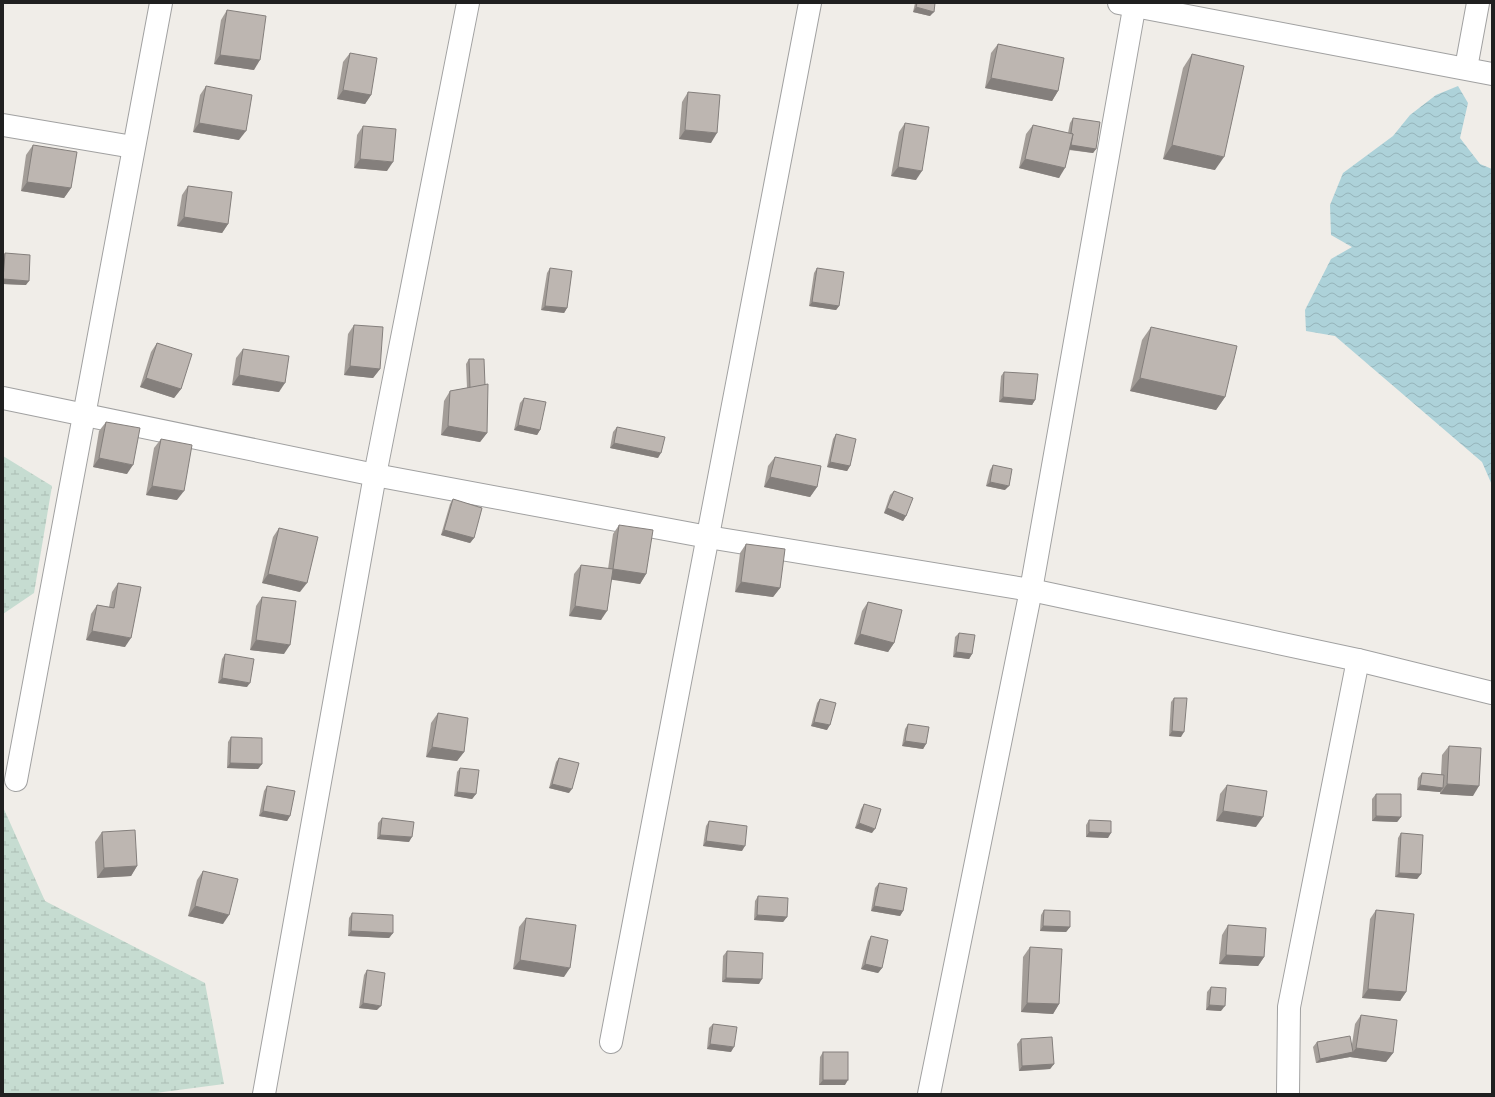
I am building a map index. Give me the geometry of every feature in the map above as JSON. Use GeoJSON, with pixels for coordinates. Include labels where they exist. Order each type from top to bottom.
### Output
{"type":"FeatureCollection","features":[{"type":"Feature","properties":{"kind":"street"},"geometry":{"type":"LineString","coordinates":[[16,780],[83,414],[161,3]]}},
{"type":"Feature","properties":{"kind":"street"},"geometry":{"type":"LineString","coordinates":[[264,1094],[375,475],[468,3]]}},
{"type":"Feature","properties":{"kind":"street"},"geometry":{"type":"LineString","coordinates":[[612,1042],[810,3]]}},
{"type":"Feature","properties":{"kind":"street"},"geometry":{"type":"LineString","coordinates":[[1466,68],[1478,3]]}},
{"type":"Feature","properties":{"kind":"street"},"geometry":{"type":"LineString","coordinates":[[929,1094],[1031,590],[1129,4],[1492,74]]}},
{"type":"Feature","properties":{"kind":"street"},"geometry":{"type":"LineString","coordinates":[[3,125],[133,147]]}},
{"type":"Feature","properties":{"kind":"street"},"geometry":{"type":"LineString","coordinates":[[3,398],[375,475],[708,537],[1031,590],[1358,660],[1492,693]]}},
{"type":"Feature","properties":{"kind":"street"},"geometry":{"type":"LineString","coordinates":[[1288,1094],[1289,1007],[1358,660]]}},
{"type":"Feature","properties":{"kind":"green space"},"geometry":{"type":"Polygon","coordinates":[[[3,456],[52,486],[34,593],[3,614],[3,456]]]}},
{"type":"Feature","properties":{"kind":"green space"},"geometry":{"type":"Polygon","coordinates":[[[3,807],[45,901],[205,983],[224,1084],[148,1094],[3,1094],[3,807]]]}},
{"type":"Feature","properties":{"kind":"water"},"geometry":{"type":"Polygon","coordinates":[[[1458,86],[1468,103],[1460,138],[1480,164],[1492,169],[1492,485],[1482,462],[1335,336],[1306,331],[1305,310],[1331,259],[1352,247],[1331,235],[1330,205],[1343,173],[1393,136],[1410,115],[1436,95],[1458,86]]]}},
{"type":"Feature","properties":{"kind":"building"},"geometry":{"type":"Polygon","coordinates":[[[917,3],[935,3],[934,12],[916,7],[917,3]]]}},
{"type":"Feature","properties":{"kind":"building"},"geometry":{"type":"Polygon","coordinates":[[[227,10],[266,16],[260,60],[220,55],[227,10]]]}},
{"type":"Feature","properties":{"kind":"building"},"geometry":{"type":"Polygon","coordinates":[[[998,44],[1064,58],[1058,91],[991,78],[998,44]]]}},
{"type":"Feature","properties":{"kind":"building"},"geometry":{"type":"Polygon","coordinates":[[[350,53],[377,58],[371,95],[343,90],[350,53]]]}},
{"type":"Feature","properties":{"kind":"building"},"geometry":{"type":"Polygon","coordinates":[[[1192,54],[1244,66],[1224,157],[1172,145],[1192,54]]]}},
{"type":"Feature","properties":{"kind":"building"},"geometry":{"type":"Polygon","coordinates":[[[206,86],[252,95],[246,131],[199,123],[206,86]]]}},
{"type":"Feature","properties":{"kind":"building"},"geometry":{"type":"Polygon","coordinates":[[[688,92],[720,95],[717,133],[685,130],[688,92]]]}},
{"type":"Feature","properties":{"kind":"building"},"geometry":{"type":"Polygon","coordinates":[[[1073,118],[1100,122],[1096,149],[1071,145],[1073,118]]]}},
{"type":"Feature","properties":{"kind":"building"},"geometry":{"type":"Polygon","coordinates":[[[905,123],[929,127],[922,171],[898,167],[905,123]]]}},
{"type":"Feature","properties":{"kind":"building"},"geometry":{"type":"Polygon","coordinates":[[[1033,125],[1073,134],[1065,168],[1025,159],[1033,125]]]}},
{"type":"Feature","properties":{"kind":"building"},"geometry":{"type":"Polygon","coordinates":[[[363,126],[396,129],[393,162],[360,159],[363,126]]]}},
{"type":"Feature","properties":{"kind":"building"},"geometry":{"type":"Polygon","coordinates":[[[33,145],[77,152],[71,188],[27,182],[33,145]]]}},
{"type":"Feature","properties":{"kind":"building"},"geometry":{"type":"Polygon","coordinates":[[[188,186],[232,192],[228,224],[184,217],[188,186]]]}},
{"type":"Feature","properties":{"kind":"building"},"geometry":{"type":"Polygon","coordinates":[[[5,253],[30,255],[29,281],[3,279],[5,253]]]}},
{"type":"Feature","properties":{"kind":"building"},"geometry":{"type":"Polygon","coordinates":[[[550,268],[572,271],[567,308],[545,306],[550,268]]]}},
{"type":"Feature","properties":{"kind":"building"},"geometry":{"type":"Polygon","coordinates":[[[817,268],[844,272],[839,306],[812,302],[817,268]]]}},
{"type":"Feature","properties":{"kind":"building"},"geometry":{"type":"Polygon","coordinates":[[[354,325],[383,327],[380,369],[350,366],[354,325]]]}},
{"type":"Feature","properties":{"kind":"building"},"geometry":{"type":"Polygon","coordinates":[[[1151,327],[1237,346],[1225,397],[1140,378],[1151,327]]]}},
{"type":"Feature","properties":{"kind":"building"},"geometry":{"type":"Polygon","coordinates":[[[157,343],[192,354],[181,389],[146,378],[157,343]]]}},
{"type":"Feature","properties":{"kind":"building"},"geometry":{"type":"Polygon","coordinates":[[[243,349],[289,356],[285,383],[239,375],[243,349]]]}},
{"type":"Feature","properties":{"kind":"building"},"geometry":{"type":"Polygon","coordinates":[[[469,359],[484,359],[485,385],[470,388],[469,359]]]}},
{"type":"Feature","properties":{"kind":"building"},"geometry":{"type":"Polygon","coordinates":[[[1004,372],[1038,374],[1035,400],[1003,397],[1004,372]]]}},
{"type":"Feature","properties":{"kind":"building"},"geometry":{"type":"Polygon","coordinates":[[[488,384],[487,433],[448,426],[450,391],[488,384]]]}},
{"type":"Feature","properties":{"kind":"building"},"geometry":{"type":"Polygon","coordinates":[[[524,398],[546,402],[540,430],[518,425],[524,398]]]}},
{"type":"Feature","properties":{"kind":"building"},"geometry":{"type":"Polygon","coordinates":[[[106,422],[140,428],[133,465],[99,458],[106,422]]]}},
{"type":"Feature","properties":{"kind":"building"},"geometry":{"type":"Polygon","coordinates":[[[617,427],[665,437],[661,453],[614,443],[617,427]]]}},
{"type":"Feature","properties":{"kind":"building"},"geometry":{"type":"Polygon","coordinates":[[[836,434],[856,439],[850,466],[830,462],[836,434]]]}},
{"type":"Feature","properties":{"kind":"building"},"geometry":{"type":"Polygon","coordinates":[[[161,439],[192,445],[184,491],[152,486],[161,439]]]}},
{"type":"Feature","properties":{"kind":"building"},"geometry":{"type":"Polygon","coordinates":[[[775,457],[821,466],[817,487],[770,477],[775,457]]]}},
{"type":"Feature","properties":{"kind":"building"},"geometry":{"type":"Polygon","coordinates":[[[993,465],[1012,469],[1009,486],[990,482],[993,465]]]}},
{"type":"Feature","properties":{"kind":"building"},"geometry":{"type":"Polygon","coordinates":[[[894,491],[913,498],[906,516],[887,508],[894,491]]]}},
{"type":"Feature","properties":{"kind":"building"},"geometry":{"type":"Polygon","coordinates":[[[453,499],[482,508],[474,538],[444,530],[453,499]]]}},
{"type":"Feature","properties":{"kind":"building"},"geometry":{"type":"Polygon","coordinates":[[[619,525],[653,530],[646,574],[613,569],[619,525]]]}},
{"type":"Feature","properties":{"kind":"building"},"geometry":{"type":"Polygon","coordinates":[[[279,528],[318,537],[307,583],[268,574],[279,528]]]}},
{"type":"Feature","properties":{"kind":"building"},"geometry":{"type":"Polygon","coordinates":[[[746,544],[785,549],[780,588],[741,582],[746,544]]]}},
{"type":"Feature","properties":{"kind":"building"},"geometry":{"type":"Polygon","coordinates":[[[581,565],[613,569],[607,611],[575,606],[581,565]]]}},
{"type":"Feature","properties":{"kind":"building"},"geometry":{"type":"Polygon","coordinates":[[[118,583],[141,587],[131,638],[92,631],[97,605],[114,608],[118,583]]]}},
{"type":"Feature","properties":{"kind":"building"},"geometry":{"type":"Polygon","coordinates":[[[262,597],[296,601],[290,645],[256,640],[262,597]]]}},
{"type":"Feature","properties":{"kind":"building"},"geometry":{"type":"Polygon","coordinates":[[[868,602],[902,610],[894,643],[860,634],[868,602]]]}},
{"type":"Feature","properties":{"kind":"building"},"geometry":{"type":"Polygon","coordinates":[[[959,633],[975,635],[972,654],[956,652],[959,633]]]}},
{"type":"Feature","properties":{"kind":"building"},"geometry":{"type":"Polygon","coordinates":[[[225,654],[254,659],[250,683],[222,678],[225,654]]]}},
{"type":"Feature","properties":{"kind":"building"},"geometry":{"type":"Polygon","coordinates":[[[1174,698],[1187,698],[1184,732],[1172,731],[1174,698]]]}},
{"type":"Feature","properties":{"kind":"building"},"geometry":{"type":"Polygon","coordinates":[[[820,699],[836,703],[830,725],[814,722],[820,699]]]}},
{"type":"Feature","properties":{"kind":"building"},"geometry":{"type":"Polygon","coordinates":[[[438,713],[468,718],[464,752],[432,747],[438,713]]]}},
{"type":"Feature","properties":{"kind":"building"},"geometry":{"type":"Polygon","coordinates":[[[908,724],[929,727],[926,744],[905,741],[908,724]]]}},
{"type":"Feature","properties":{"kind":"building"},"geometry":{"type":"Polygon","coordinates":[[[231,737],[262,738],[262,764],[230,763],[231,737]]]}},
{"type":"Feature","properties":{"kind":"building"},"geometry":{"type":"Polygon","coordinates":[[[1449,746],[1481,748],[1479,786],[1447,784],[1449,746]]]}},
{"type":"Feature","properties":{"kind":"building"},"geometry":{"type":"Polygon","coordinates":[[[559,758],[579,763],[572,789],[552,784],[559,758]]]}},
{"type":"Feature","properties":{"kind":"building"},"geometry":{"type":"Polygon","coordinates":[[[460,768],[479,770],[476,794],[457,792],[460,768]]]}},
{"type":"Feature","properties":{"kind":"building"},"geometry":{"type":"Polygon","coordinates":[[[1422,773],[1444,775],[1443,788],[1420,785],[1422,773]]]}},
{"type":"Feature","properties":{"kind":"building"},"geometry":{"type":"Polygon","coordinates":[[[1227,785],[1267,791],[1263,817],[1223,811],[1227,785]]]}},
{"type":"Feature","properties":{"kind":"building"},"geometry":{"type":"Polygon","coordinates":[[[267,786],[295,791],[290,816],[263,811],[267,786]]]}},
{"type":"Feature","properties":{"kind":"building"},"geometry":{"type":"Polygon","coordinates":[[[1376,794],[1401,794],[1401,817],[1376,816],[1376,794]]]}},
{"type":"Feature","properties":{"kind":"building"},"geometry":{"type":"Polygon","coordinates":[[[864,804],[881,809],[875,829],[859,823],[864,804]]]}},
{"type":"Feature","properties":{"kind":"building"},"geometry":{"type":"Polygon","coordinates":[[[382,818],[414,822],[412,837],[380,835],[382,818]]]}},
{"type":"Feature","properties":{"kind":"building"},"geometry":{"type":"Polygon","coordinates":[[[1089,820],[1111,821],[1111,833],[1089,832],[1089,820]]]}},
{"type":"Feature","properties":{"kind":"building"},"geometry":{"type":"Polygon","coordinates":[[[709,821],[747,826],[745,846],[706,841],[709,821]]]}},
{"type":"Feature","properties":{"kind":"building"},"geometry":{"type":"Polygon","coordinates":[[[135,830],[137,866],[104,868],[102,832],[135,830]]]}},
{"type":"Feature","properties":{"kind":"building"},"geometry":{"type":"Polygon","coordinates":[[[1401,833],[1423,835],[1421,874],[1399,873],[1401,833]]]}},
{"type":"Feature","properties":{"kind":"building"},"geometry":{"type":"Polygon","coordinates":[[[203,871],[238,879],[229,915],[195,906],[203,871]]]}},
{"type":"Feature","properties":{"kind":"building"},"geometry":{"type":"Polygon","coordinates":[[[879,883],[907,888],[903,911],[874,906],[879,883]]]}},
{"type":"Feature","properties":{"kind":"building"},"geometry":{"type":"Polygon","coordinates":[[[758,896],[788,898],[787,917],[757,915],[758,896]]]}},
{"type":"Feature","properties":{"kind":"building"},"geometry":{"type":"Polygon","coordinates":[[[1044,910],[1070,911],[1070,927],[1043,926],[1044,910]]]}},
{"type":"Feature","properties":{"kind":"building"},"geometry":{"type":"Polygon","coordinates":[[[1376,910],[1414,914],[1406,992],[1368,989],[1376,910]]]}},
{"type":"Feature","properties":{"kind":"building"},"geometry":{"type":"Polygon","coordinates":[[[352,913],[393,915],[393,933],[351,931],[352,913]]]}},
{"type":"Feature","properties":{"kind":"building"},"geometry":{"type":"Polygon","coordinates":[[[526,918],[576,925],[570,968],[520,960],[526,918]]]}},
{"type":"Feature","properties":{"kind":"building"},"geometry":{"type":"Polygon","coordinates":[[[1228,925],[1266,928],[1264,957],[1226,955],[1228,925]]]}},
{"type":"Feature","properties":{"kind":"building"},"geometry":{"type":"Polygon","coordinates":[[[871,936],[888,940],[882,968],[865,964],[871,936]]]}},
{"type":"Feature","properties":{"kind":"building"},"geometry":{"type":"Polygon","coordinates":[[[1030,947],[1062,949],[1059,1004],[1027,1003],[1030,947]]]}},
{"type":"Feature","properties":{"kind":"building"},"geometry":{"type":"Polygon","coordinates":[[[727,951],[763,953],[762,979],[726,978],[727,951]]]}},
{"type":"Feature","properties":{"kind":"building"},"geometry":{"type":"Polygon","coordinates":[[[367,970],[385,973],[381,1006],[363,1003],[367,970]]]}},
{"type":"Feature","properties":{"kind":"building"},"geometry":{"type":"Polygon","coordinates":[[[1211,987],[1226,988],[1225,1006],[1209,1005],[1211,987]]]}},
{"type":"Feature","properties":{"kind":"building"},"geometry":{"type":"Polygon","coordinates":[[[1361,1015],[1397,1020],[1393,1053],[1356,1048],[1361,1015]]]}},
{"type":"Feature","properties":{"kind":"building"},"geometry":{"type":"Polygon","coordinates":[[[713,1024],[737,1027],[734,1047],[710,1044],[713,1024]]]}},
{"type":"Feature","properties":{"kind":"building"},"geometry":{"type":"Polygon","coordinates":[[[1350,1036],[1353,1052],[1320,1059],[1317,1042],[1350,1036]]]}},
{"type":"Feature","properties":{"kind":"building"},"geometry":{"type":"Polygon","coordinates":[[[1052,1037],[1054,1064],[1022,1066],[1021,1039],[1052,1037]]]}},
{"type":"Feature","properties":{"kind":"building"},"geometry":{"type":"Polygon","coordinates":[[[823,1052],[848,1052],[848,1080],[823,1080],[823,1052]]]}}]}
